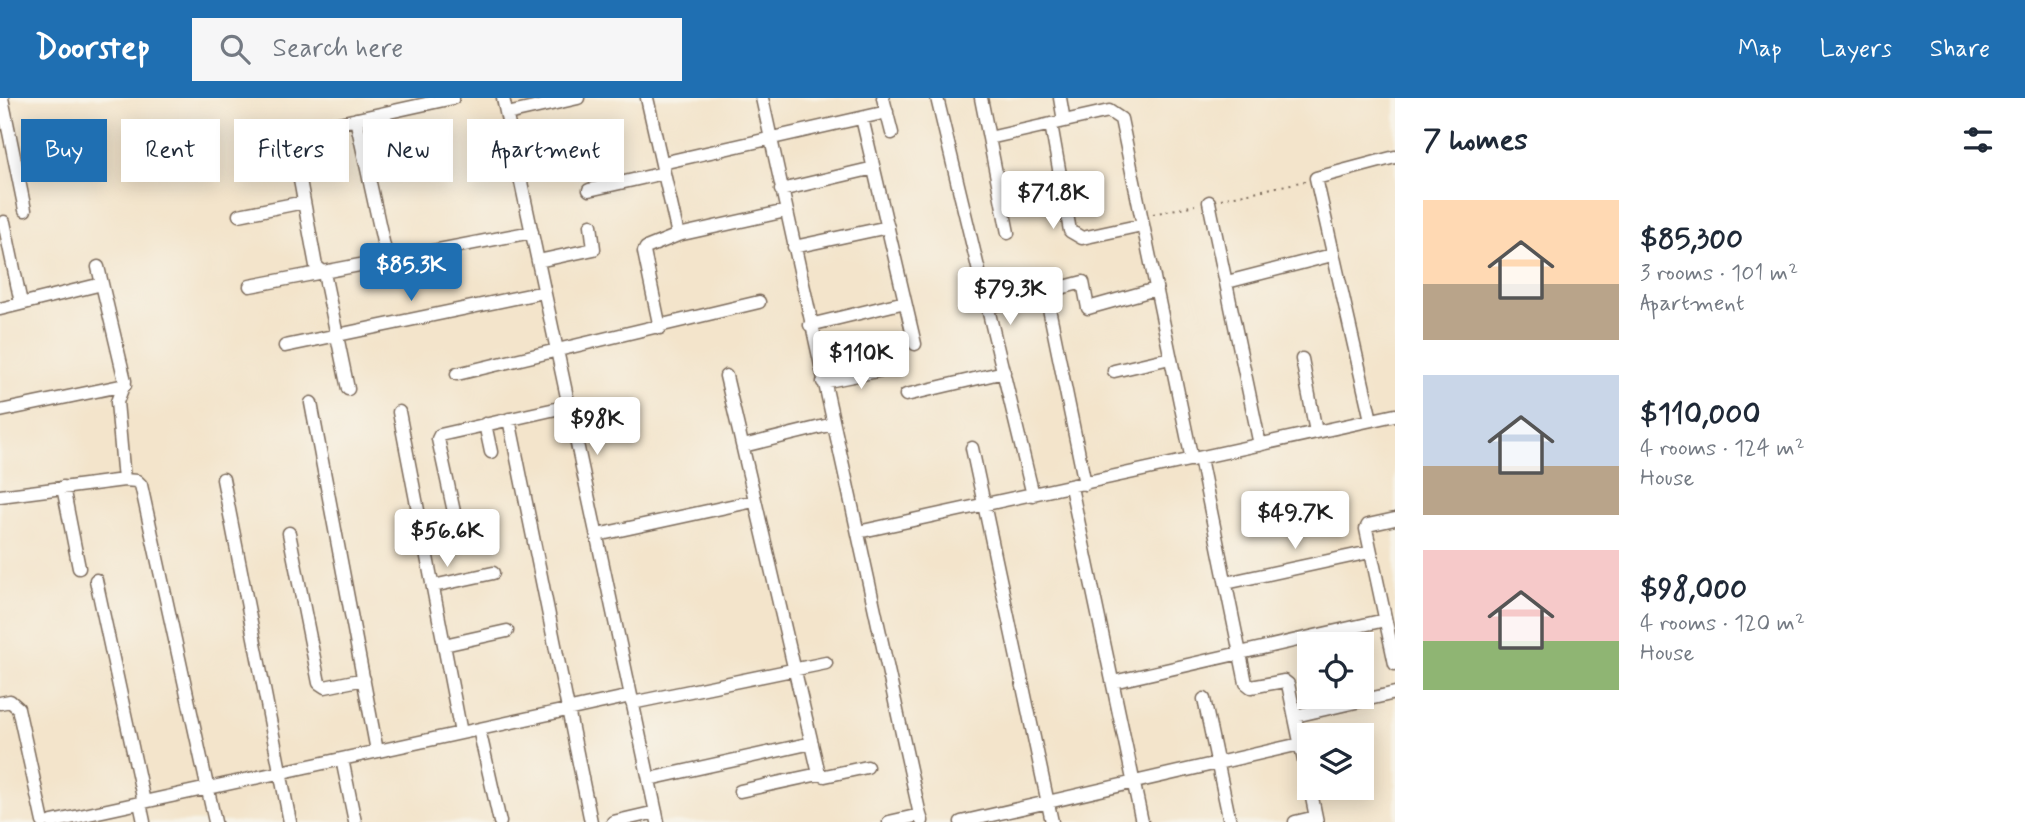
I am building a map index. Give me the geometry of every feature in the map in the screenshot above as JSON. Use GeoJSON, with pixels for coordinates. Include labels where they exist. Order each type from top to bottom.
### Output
{"type":"FeatureCollection","features":[{"type":"Feature","properties":{"kind":"street"},"geometry":{"type":"LineString","coordinates":[[2,98],[25,210]]}},
{"type":"Feature","properties":{"kind":"street"},"geometry":{"type":"LineString","coordinates":[[348,389],[324,273],[316,266],[292,137],[298,132],[429,101],[453,98]]}},
{"type":"Feature","properties":{"kind":"street"},"geometry":{"type":"LineString","coordinates":[[503,98],[657,817],[613,822]]}},
{"type":"Feature","properties":{"kind":"street"},"geometry":{"type":"LineString","coordinates":[[507,114],[578,98]]}},
{"type":"Feature","properties":{"kind":"street"},"geometry":{"type":"LineString","coordinates":[[647,98],[678,235]]}},
{"type":"Feature","properties":{"kind":"street"},"geometry":{"type":"LineString","coordinates":[[762,98],[921,818],[889,822]]}},
{"type":"Feature","properties":{"kind":"street"},"geometry":{"type":"LineString","coordinates":[[883,98],[892,132]]}},
{"type":"Feature","properties":{"kind":"street"},"geometry":{"type":"LineString","coordinates":[[937,98],[1033,495]]}},
{"type":"Feature","properties":{"kind":"street"},"geometry":{"type":"LineString","coordinates":[[981,98],[1008,233]]}},
{"type":"Feature","properties":{"kind":"street"},"geometry":{"type":"LineString","coordinates":[[1059,98],[1058,123],[1070,231],[1074,236],[1082,238],[1142,221]]}},
{"type":"Feature","properties":{"kind":"street"},"geometry":{"type":"LineString","coordinates":[[989,138],[1058,123],[1108,105],[1121,119],[1170,358],[1226,583],[1248,687],[1284,681],[1290,689],[1297,727]]}},
{"type":"Feature","properties":{"kind":"street"},"geometry":{"type":"LineString","coordinates":[[589,190],[770,137],[887,112]]}},
{"type":"Feature","properties":{"kind":"street"},"geometry":{"type":"LineString","coordinates":[[862,118],[915,344]]}},
{"type":"Feature","properties":{"kind":"street"},"geometry":{"type":"LineString","coordinates":[[356,119],[387,260]]}},
{"type":"Feature","properties":{"kind":"street"},"geometry":{"type":"LineString","coordinates":[[1371,420],[1316,178],[1395,156]]}},
{"type":"Feature","properties":{"kind":"street"},"geometry":{"type":"LineString","coordinates":[[781,190],[874,168]]}},
{"type":"Feature","properties":{"kind":"street"},"geometry":{"type":"LineString","coordinates":[[239,215],[303,202]]}},
{"type":"Feature","properties":{"kind":"street"},"geometry":{"type":"LineString","coordinates":[[1209,202],[1260,445]]}},
{"type":"Feature","properties":{"kind":"street"},"geometry":{"type":"LineString","coordinates":[[660,328],[644,252],[651,244],[678,235],[786,211]]}},
{"type":"Feature","properties":{"kind":"street"},"geometry":{"type":"LineString","coordinates":[[4,222],[4,244],[21,303]]}},
{"type":"Feature","properties":{"kind":"street"},"geometry":{"type":"LineString","coordinates":[[538,261],[594,249],[591,225]]}},
{"type":"Feature","properties":{"kind":"street"},"geometry":{"type":"LineString","coordinates":[[794,247],[888,227]]}},
{"type":"Feature","properties":{"kind":"street"},"geometry":{"type":"LineString","coordinates":[[250,286],[532,232]]}},
{"type":"Feature","properties":{"kind":"street"},"geometry":{"type":"LineString","coordinates":[[1227,282],[1332,255]]}},
{"type":"Feature","properties":{"kind":"street"},"geometry":{"type":"LineString","coordinates":[[98,267],[125,385],[117,402],[124,480]]}},
{"type":"Feature","properties":{"kind":"street"},"geometry":{"type":"LineString","coordinates":[[988,307],[1046,294],[1083,282],[1088,308],[1156,289]]}},
{"type":"Feature","properties":{"kind":"street"},"geometry":{"type":"LineString","coordinates":[[0,309],[102,284]]}},
{"type":"Feature","properties":{"kind":"street"},"geometry":{"type":"LineString","coordinates":[[285,346],[544,292]]}},
{"type":"Feature","properties":{"kind":"street"},"geometry":{"type":"LineString","coordinates":[[1046,294],[1085,484]]}},
{"type":"Feature","properties":{"kind":"street"},"geometry":{"type":"LineString","coordinates":[[457,374],[660,328],[758,302]]}},
{"type":"Feature","properties":{"kind":"street"},"geometry":{"type":"LineString","coordinates":[[810,325],[905,302]]}},
{"type":"Feature","properties":{"kind":"street"},"geometry":{"type":"LineString","coordinates":[[1114,370],[1170,358]]}},
{"type":"Feature","properties":{"kind":"street"},"geometry":{"type":"LineString","coordinates":[[1302,359],[1316,432]]}},
{"type":"Feature","properties":{"kind":"street"},"geometry":{"type":"LineString","coordinates":[[823,383],[892,368]]}},
{"type":"Feature","properties":{"kind":"street"},"geometry":{"type":"LineString","coordinates":[[906,395],[1004,372]]}},
{"type":"Feature","properties":{"kind":"street"},"geometry":{"type":"LineString","coordinates":[[726,376],[819,774]]}},
{"type":"Feature","properties":{"kind":"street"},"geometry":{"type":"LineString","coordinates":[[0,411],[125,385]]}},
{"type":"Feature","properties":{"kind":"street"},"geometry":{"type":"LineString","coordinates":[[311,403],[377,751]]}},
{"type":"Feature","properties":{"kind":"street"},"geometry":{"type":"LineString","coordinates":[[456,521],[438,439],[444,432],[569,406]]}},
{"type":"Feature","properties":{"kind":"street"},"geometry":{"type":"LineString","coordinates":[[399,412],[461,733]]}},
{"type":"Feature","properties":{"kind":"street"},"geometry":{"type":"LineString","coordinates":[[858,532],[1395,415]]}},
{"type":"Feature","properties":{"kind":"street"},"geometry":{"type":"LineString","coordinates":[[509,419],[591,822]]}},
{"type":"Feature","properties":{"kind":"street"},"geometry":{"type":"LineString","coordinates":[[485,424],[491,452]]}},
{"type":"Feature","properties":{"kind":"street"},"geometry":{"type":"LineString","coordinates":[[743,446],[833,424]]}},
{"type":"Feature","properties":{"kind":"street"},"geometry":{"type":"LineString","coordinates":[[972,448],[1052,822]]}},
{"type":"Feature","properties":{"kind":"street"},"geometry":{"type":"LineString","coordinates":[[223,479],[290,822]]}},
{"type":"Feature","properties":{"kind":"street"},"geometry":{"type":"LineString","coordinates":[[0,496],[124,480],[137,481],[141,485],[215,822]]}},
{"type":"Feature","properties":{"kind":"street"},"geometry":{"type":"LineString","coordinates":[[62,487],[79,568]]}},
{"type":"Feature","properties":{"kind":"street"},"geometry":{"type":"LineString","coordinates":[[1071,487],[1142,822]]}},
{"type":"Feature","properties":{"kind":"street"},"geometry":{"type":"LineString","coordinates":[[597,536],[754,501]]}},
{"type":"Feature","properties":{"kind":"street"},"geometry":{"type":"LineString","coordinates":[[1394,658],[1388,614],[1370,552],[1368,525],[1395,519]]}},
{"type":"Feature","properties":{"kind":"street"},"geometry":{"type":"LineString","coordinates":[[289,533],[319,683],[325,687],[364,679]]}},
{"type":"Feature","properties":{"kind":"street"},"geometry":{"type":"LineString","coordinates":[[1226,583],[1370,552]]}},
{"type":"Feature","properties":{"kind":"street"},"geometry":{"type":"LineString","coordinates":[[433,586],[494,573]]}},
{"type":"Feature","properties":{"kind":"street"},"geometry":{"type":"LineString","coordinates":[[96,580],[144,822]]}},
{"type":"Feature","properties":{"kind":"street"},"geometry":{"type":"LineString","coordinates":[[1113,682],[1241,653],[1388,614]]}},
{"type":"Feature","properties":{"kind":"street"},"geometry":{"type":"LineString","coordinates":[[444,645],[507,631]]}},
{"type":"Feature","properties":{"kind":"street"},"geometry":{"type":"LineString","coordinates":[[52,822],[567,710],[826,663]]}},
{"type":"Feature","properties":{"kind":"street"},"geometry":{"type":"LineString","coordinates":[[1295,716],[1395,693]]}},
{"type":"Feature","properties":{"kind":"street"},"geometry":{"type":"LineString","coordinates":[[1204,699],[1230,822]]}},
{"type":"Feature","properties":{"kind":"street"},"geometry":{"type":"LineString","coordinates":[[0,703],[10,701],[18,708],[43,822]]}},
{"type":"Feature","properties":{"kind":"street"},"geometry":{"type":"LineString","coordinates":[[479,729],[500,822]]}},
{"type":"Feature","properties":{"kind":"street"},"geometry":{"type":"LineString","coordinates":[[649,779],[812,743]]}},
{"type":"Feature","properties":{"kind":"street"},"geometry":{"type":"LineString","coordinates":[[961,822],[1297,745]]}},
{"type":"Feature","properties":{"kind":"street"},"geometry":{"type":"LineString","coordinates":[[342,759],[355,822]]}},
{"type":"Feature","properties":{"kind":"street"},"geometry":{"type":"LineString","coordinates":[[740,791],[867,767]]}},
{"type":"Feature","properties":{"kind":"street"},"geometry":{"type":"LineString","coordinates":[[1295,822],[1317,820],[1312,800]]}},
{"type":"Feature","properties":{"kind":"path"},"geometry":{"type":"LineString","coordinates":[[1142,221],[1209,202],[1316,178]]}}]}
